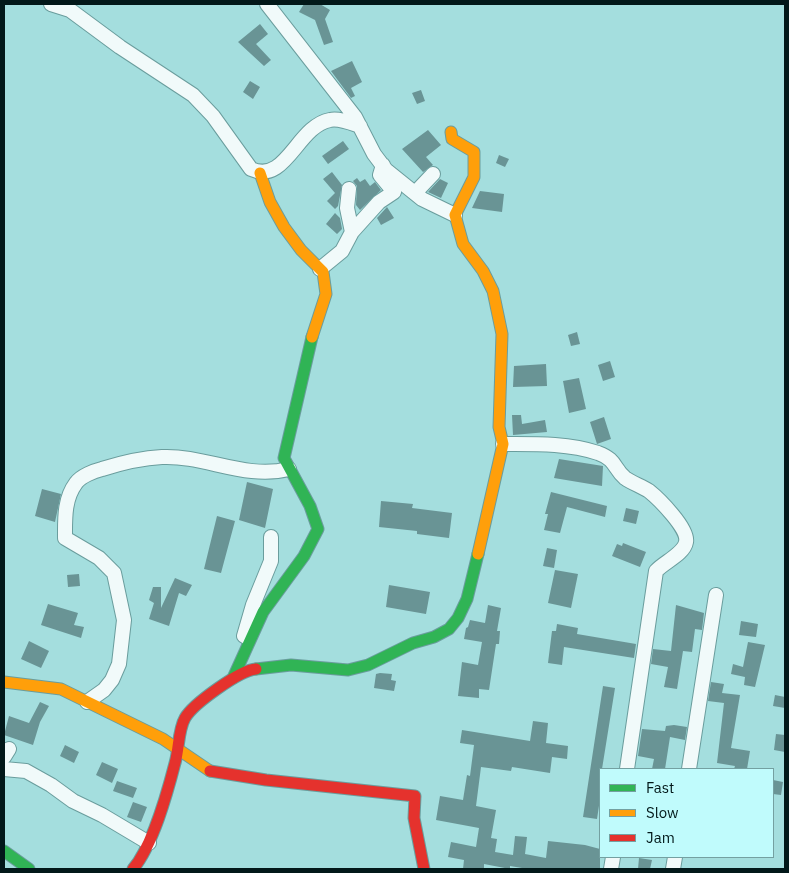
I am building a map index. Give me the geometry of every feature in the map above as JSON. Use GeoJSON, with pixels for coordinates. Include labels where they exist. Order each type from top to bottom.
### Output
{"type":"FeatureCollection","features":[{"type":"Feature","properties":{"kind":"street"},"geometry":{"type":"LineString","coordinates":[[51,4],[77,15],[120,47],[193,95],[213,116],[251,168],[260,173],[267,197],[283,228],[300,251],[324,272],[326,294],[316,321],[284,458],[310,506],[318,529],[304,556],[264,612],[233,678]]}},
{"type":"Feature","properties":{"kind":"street"},"geometry":{"type":"LineString","coordinates":[[267,4],[360,126],[366,141],[383,165],[415,193],[438,208],[455,215]]}},
{"type":"Feature","properties":{"kind":"street"},"geometry":{"type":"LineString","coordinates":[[260,173],[274,169],[285,161],[303,137],[323,122],[332,119],[360,126]]}},
{"type":"Feature","properties":{"kind":"street"},"geometry":{"type":"LineString","coordinates":[[133,869],[142,858],[149,843],[175,764],[176,748],[185,718],[210,694],[252,668],[291,665],[348,670],[368,665],[413,643],[434,637],[449,628],[458,618],[467,599],[495,486],[503,444],[499,427],[502,334],[493,291],[483,271],[463,244],[455,215],[474,177],[474,152],[452,139],[451,132]]}},
{"type":"Feature","properties":{"kind":"street"},"geometry":{"type":"LineString","coordinates":[[320,269],[342,251],[352,232],[379,202],[394,192],[380,175],[383,165]]}},
{"type":"Feature","properties":{"kind":"street"},"geometry":{"type":"LineString","coordinates":[[415,193],[434,174]]}},
{"type":"Feature","properties":{"kind":"street"},"geometry":{"type":"LineString","coordinates":[[349,189],[347,208],[352,232]]}},
{"type":"Feature","properties":{"kind":"street"},"geometry":{"type":"LineString","coordinates":[[503,444],[547,444],[596,452],[609,458],[615,462],[625,478],[649,492],[670,512],[687,537],[686,545],[681,551],[656,571],[627,768]]}},
{"type":"Feature","properties":{"kind":"street"},"geometry":{"type":"LineString","coordinates":[[87,702],[104,690],[112,680],[119,664],[124,620],[114,573],[99,558],[65,538],[66,505],[76,482],[93,472],[115,465],[162,457],[254,472],[272,473],[289,469]]}},
{"type":"Feature","properties":{"kind":"street"},"geometry":{"type":"LineString","coordinates":[[233,678],[253,605],[271,561],[271,537]]}},
{"type":"Feature","properties":{"kind":"street"},"geometry":{"type":"LineString","coordinates":[[689,768],[716,595]]}},
{"type":"Feature","properties":{"kind":"street"},"geometry":{"type":"LineString","coordinates":[[4,682],[61,689],[163,739],[210,771],[276,782],[415,796],[414,818],[424,869]]}},
{"type":"Feature","properties":{"kind":"street"},"geometry":{"type":"LineString","coordinates":[[4,769],[26,771],[51,785],[73,801],[102,815],[149,843]]}},
{"type":"Feature","properties":{"kind":"street"},"geometry":{"type":"LineString","coordinates":[[4,851],[30,869]]}},
{"type":"Feature","properties":{"kind":"building"},"geometry":{"type":"Polygon","coordinates":[[[304,4],[320,4],[330,10],[325,19],[333,42],[324,45],[315,20],[299,12],[304,4]]]}},
{"type":"Feature","properties":{"kind":"building"},"geometry":{"type":"Polygon","coordinates":[[[260,24],[268,34],[256,44],[271,60],[264,66],[238,42],[260,24]]]}},
{"type":"Feature","properties":{"kind":"building"},"geometry":{"type":"Polygon","coordinates":[[[352,61],[362,82],[351,88],[355,96],[351,98],[331,71],[352,61]]]}},
{"type":"Feature","properties":{"kind":"building"},"geometry":{"type":"Polygon","coordinates":[[[250,81],[260,87],[253,99],[243,92],[250,81]]]}},
{"type":"Feature","properties":{"kind":"building"},"geometry":{"type":"Polygon","coordinates":[[[421,90],[425,101],[417,104],[412,93],[421,90]]]}},
{"type":"Feature","properties":{"kind":"building"},"geometry":{"type":"Polygon","coordinates":[[[428,130],[441,145],[426,157],[433,165],[423,172],[402,149],[428,130]]]}},
{"type":"Feature","properties":{"kind":"building"},"geometry":{"type":"Polygon","coordinates":[[[343,141],[349,149],[328,164],[322,156],[343,141]]]}},
{"type":"Feature","properties":{"kind":"building"},"geometry":{"type":"Polygon","coordinates":[[[499,155],[509,159],[505,167],[496,163],[499,155]]]}},
{"type":"Feature","properties":{"kind":"building"},"geometry":{"type":"Polygon","coordinates":[[[332,172],[342,185],[338,206],[335,209],[327,201],[335,193],[323,179],[332,172]]]}},
{"type":"Feature","properties":{"kind":"building"},"geometry":{"type":"Polygon","coordinates":[[[357,178],[360,182],[365,179],[370,186],[375,182],[381,190],[360,210],[356,205],[357,186],[353,181],[357,178]]]}},
{"type":"Feature","properties":{"kind":"building"},"geometry":{"type":"Polygon","coordinates":[[[440,179],[448,183],[441,198],[428,192],[440,179]]]}},
{"type":"Feature","properties":{"kind":"building"},"geometry":{"type":"Polygon","coordinates":[[[480,191],[504,194],[502,212],[472,208],[480,191]]]}},
{"type":"Feature","properties":{"kind":"building"},"geometry":{"type":"Polygon","coordinates":[[[387,207],[394,218],[381,225],[377,218],[387,207]]]}},
{"type":"Feature","properties":{"kind":"building"},"geometry":{"type":"Polygon","coordinates":[[[335,213],[340,218],[342,229],[337,234],[326,224],[335,213]]]}},
{"type":"Feature","properties":{"kind":"building"},"geometry":{"type":"Polygon","coordinates":[[[577,332],[580,344],[571,346],[568,335],[577,332]]]}},
{"type":"Feature","properties":{"kind":"building"},"geometry":{"type":"Polygon","coordinates":[[[610,361],[615,377],[603,381],[598,365],[610,361]]]}},
{"type":"Feature","properties":{"kind":"building"},"geometry":{"type":"Polygon","coordinates":[[[546,364],[547,386],[513,387],[514,366],[546,364]]]}},
{"type":"Feature","properties":{"kind":"building"},"geometry":{"type":"Polygon","coordinates":[[[579,378],[586,409],[569,413],[563,381],[579,378]]]}},
{"type":"Feature","properties":{"kind":"building"},"geometry":{"type":"Polygon","coordinates":[[[512,415],[521,415],[522,424],[545,420],[547,432],[513,435],[512,415]]]}},
{"type":"Feature","properties":{"kind":"building"},"geometry":{"type":"Polygon","coordinates":[[[604,417],[611,439],[597,444],[590,422],[604,417]]]}},
{"type":"Feature","properties":{"kind":"building"},"geometry":{"type":"Polygon","coordinates":[[[559,459],[603,466],[602,486],[554,478],[559,459]]]}},
{"type":"Feature","properties":{"kind":"building"},"geometry":{"type":"Polygon","coordinates":[[[247,482],[273,489],[265,528],[239,520],[247,482]]]}},
{"type":"Feature","properties":{"kind":"building"},"geometry":{"type":"Polygon","coordinates":[[[42,489],[61,494],[55,522],[35,516],[42,489]]]}},
{"type":"Feature","properties":{"kind":"building"},"geometry":{"type":"Polygon","coordinates":[[[551,492],[607,506],[605,517],[567,507],[560,533],[544,530],[548,514],[545,514],[551,492]]]}},
{"type":"Feature","properties":{"kind":"building"},"geometry":{"type":"Polygon","coordinates":[[[381,501],[413,504],[412,508],[452,513],[449,538],[417,534],[417,531],[379,527],[381,501]]]}},
{"type":"Feature","properties":{"kind":"building"},"geometry":{"type":"Polygon","coordinates":[[[626,508],[639,511],[636,524],[623,521],[626,508]]]}},
{"type":"Feature","properties":{"kind":"building"},"geometry":{"type":"Polygon","coordinates":[[[217,516],[235,521],[221,573],[204,569],[217,516]]]}},
{"type":"Feature","properties":{"kind":"building"},"geometry":{"type":"Polygon","coordinates":[[[623,543],[646,552],[640,567],[612,556],[617,544],[622,546],[623,543]]]}},
{"type":"Feature","properties":{"kind":"building"},"geometry":{"type":"Polygon","coordinates":[[[547,548],[557,550],[554,568],[543,566],[547,548]]]}},
{"type":"Feature","properties":{"kind":"building"},"geometry":{"type":"Polygon","coordinates":[[[555,570],[578,574],[571,608],[548,603],[555,570]]]}},
{"type":"Feature","properties":{"kind":"building"},"geometry":{"type":"Polygon","coordinates":[[[79,574],[80,586],[68,587],[67,575],[79,574]]]}},
{"type":"Feature","properties":{"kind":"building"},"geometry":{"type":"Polygon","coordinates":[[[175,578],[192,585],[186,596],[179,593],[169,626],[149,619],[154,603],[149,600],[153,587],[161,587],[161,608],[175,578]]]}},
{"type":"Feature","properties":{"kind":"building"},"geometry":{"type":"Polygon","coordinates":[[[389,585],[430,592],[426,614],[386,607],[389,585]]]}},
{"type":"Feature","properties":{"kind":"building"},"geometry":{"type":"Polygon","coordinates":[[[48,604],[78,613],[74,625],[84,627],[81,638],[41,625],[48,604]]]}},
{"type":"Feature","properties":{"kind":"building"},"geometry":{"type":"Polygon","coordinates":[[[488,605],[501,608],[497,631],[500,631],[499,644],[496,644],[489,690],[479,689],[479,698],[458,696],[462,662],[478,665],[482,642],[464,639],[466,628],[470,620],[485,623],[488,605]]]}},
{"type":"Feature","properties":{"kind":"building"},"geometry":{"type":"Polygon","coordinates":[[[676,605],[704,613],[702,630],[695,629],[692,652],[683,651],[677,689],[664,687],[668,667],[651,664],[653,649],[671,651],[676,605]]]}},
{"type":"Feature","properties":{"kind":"building"},"geometry":{"type":"Polygon","coordinates":[[[741,621],[758,624],[756,637],[739,635],[741,621]]]}},
{"type":"Feature","properties":{"kind":"building"},"geometry":{"type":"Polygon","coordinates":[[[557,624],[578,628],[577,634],[636,644],[634,658],[564,647],[562,665],[548,663],[552,631],[556,631],[557,624]]]}},
{"type":"Feature","properties":{"kind":"building"},"geometry":{"type":"Polygon","coordinates":[[[29,641],[49,651],[41,668],[21,659],[29,641]]]}},
{"type":"Feature","properties":{"kind":"building"},"geometry":{"type":"Polygon","coordinates":[[[748,642],[765,645],[755,687],[744,685],[745,677],[731,674],[733,664],[743,667],[748,642]]]}},
{"type":"Feature","properties":{"kind":"building"},"geometry":{"type":"Polygon","coordinates":[[[376,674],[392,674],[391,680],[396,681],[394,691],[374,688],[376,674]]]}},
{"type":"Feature","properties":{"kind":"building"},"geometry":{"type":"Polygon","coordinates":[[[711,682],[724,684],[722,693],[740,695],[731,748],[750,751],[747,768],[734,768],[735,766],[717,763],[724,703],[708,701],[711,682]]]}},
{"type":"Feature","properties":{"kind":"building"},"geometry":{"type":"Polygon","coordinates":[[[603,686],[615,688],[602,768],[599,768],[597,819],[583,817],[603,686]]]}},
{"type":"Feature","properties":{"kind":"building"},"geometry":{"type":"Polygon","coordinates":[[[775,695],[785,697],[785,708],[773,706],[775,695]]]}},
{"type":"Feature","properties":{"kind":"building"},"geometry":{"type":"Polygon","coordinates":[[[40,702],[49,706],[40,722],[33,745],[4,735],[9,716],[29,723],[40,702]]]}},
{"type":"Feature","properties":{"kind":"building"},"geometry":{"type":"Polygon","coordinates":[[[533,721],[548,723],[546,743],[568,746],[567,759],[552,757],[550,773],[512,767],[511,771],[481,767],[476,806],[496,810],[491,838],[497,839],[495,852],[513,855],[515,836],[527,837],[525,854],[546,858],[548,841],[585,845],[599,849],[600,869],[528,869],[510,866],[510,869],[484,864],[484,869],[463,869],[464,860],[448,857],[451,842],[476,847],[479,828],[436,820],[440,796],[463,800],[467,775],[470,776],[474,745],[460,743],[462,730],[530,741],[533,721]]]}},
{"type":"Feature","properties":{"kind":"building"},"geometry":{"type":"Polygon","coordinates":[[[666,726],[687,727],[685,740],[670,737],[665,768],[652,768],[654,759],[638,756],[642,729],[665,731],[666,726]]]}},
{"type":"Feature","properties":{"kind":"building"},"geometry":{"type":"Polygon","coordinates":[[[776,734],[785,735],[785,752],[774,750],[776,734]]]}},
{"type":"Feature","properties":{"kind":"building"},"geometry":{"type":"Polygon","coordinates":[[[65,745],[79,752],[74,763],[60,756],[65,745]]]}},
{"type":"Feature","properties":{"kind":"building"},"geometry":{"type":"Polygon","coordinates":[[[102,762],[118,769],[112,783],[96,775],[102,762]]]}},
{"type":"Feature","properties":{"kind":"building"},"geometry":{"type":"Polygon","coordinates":[[[774,780],[783,782],[781,795],[774,794],[774,780]]]}},
{"type":"Feature","properties":{"kind":"building"},"geometry":{"type":"Polygon","coordinates":[[[117,781],[137,788],[133,798],[113,791],[117,781]]]}},
{"type":"Feature","properties":{"kind":"building"},"geometry":{"type":"Polygon","coordinates":[[[133,802],[147,807],[141,822],[127,817],[133,802]]]}},
{"type":"Feature","properties":{"kind":"building"},"geometry":{"type":"Polygon","coordinates":[[[639,858],[652,860],[650,869],[638,869],[639,858]]]}},
{"type":"Feature","properties":{"kind":"traffic: fast"},"geometry":{"type":"LineString","coordinates":[[233,678],[263,612],[304,556],[318,529],[310,506],[284,458],[312,337]]}},
{"type":"Feature","properties":{"kind":"traffic: fast"},"geometry":{"type":"LineString","coordinates":[[256,669],[291,665],[348,670],[368,665],[413,643],[434,637],[449,629],[458,618],[467,599],[478,554]]}},
{"type":"Feature","properties":{"kind":"traffic: fast"},"geometry":{"type":"LineString","coordinates":[[4,851],[29,869]]}},
{"type":"Feature","properties":{"kind":"traffic: slow"},"geometry":{"type":"LineString","coordinates":[[451,132],[452,139],[474,152],[474,177],[455,215],[463,244],[483,271],[493,291],[502,334],[499,427],[503,444],[478,554]]}},
{"type":"Feature","properties":{"kind":"traffic: slow"},"geometry":{"type":"LineString","coordinates":[[260,173],[270,202],[284,227],[301,250],[323,272],[326,294],[312,337]]}},
{"type":"Feature","properties":{"kind":"traffic: slow"},"geometry":{"type":"LineString","coordinates":[[4,682],[61,689],[163,739],[210,771]]}},
{"type":"Feature","properties":{"kind":"traffic: jam"},"geometry":{"type":"LineString","coordinates":[[133,869],[147,847],[158,819],[172,775],[181,728],[185,718],[197,705],[229,681],[256,669]]}},
{"type":"Feature","properties":{"kind":"traffic: jam"},"geometry":{"type":"LineString","coordinates":[[210,771],[266,780],[415,796],[414,818],[424,869]]}}]}
